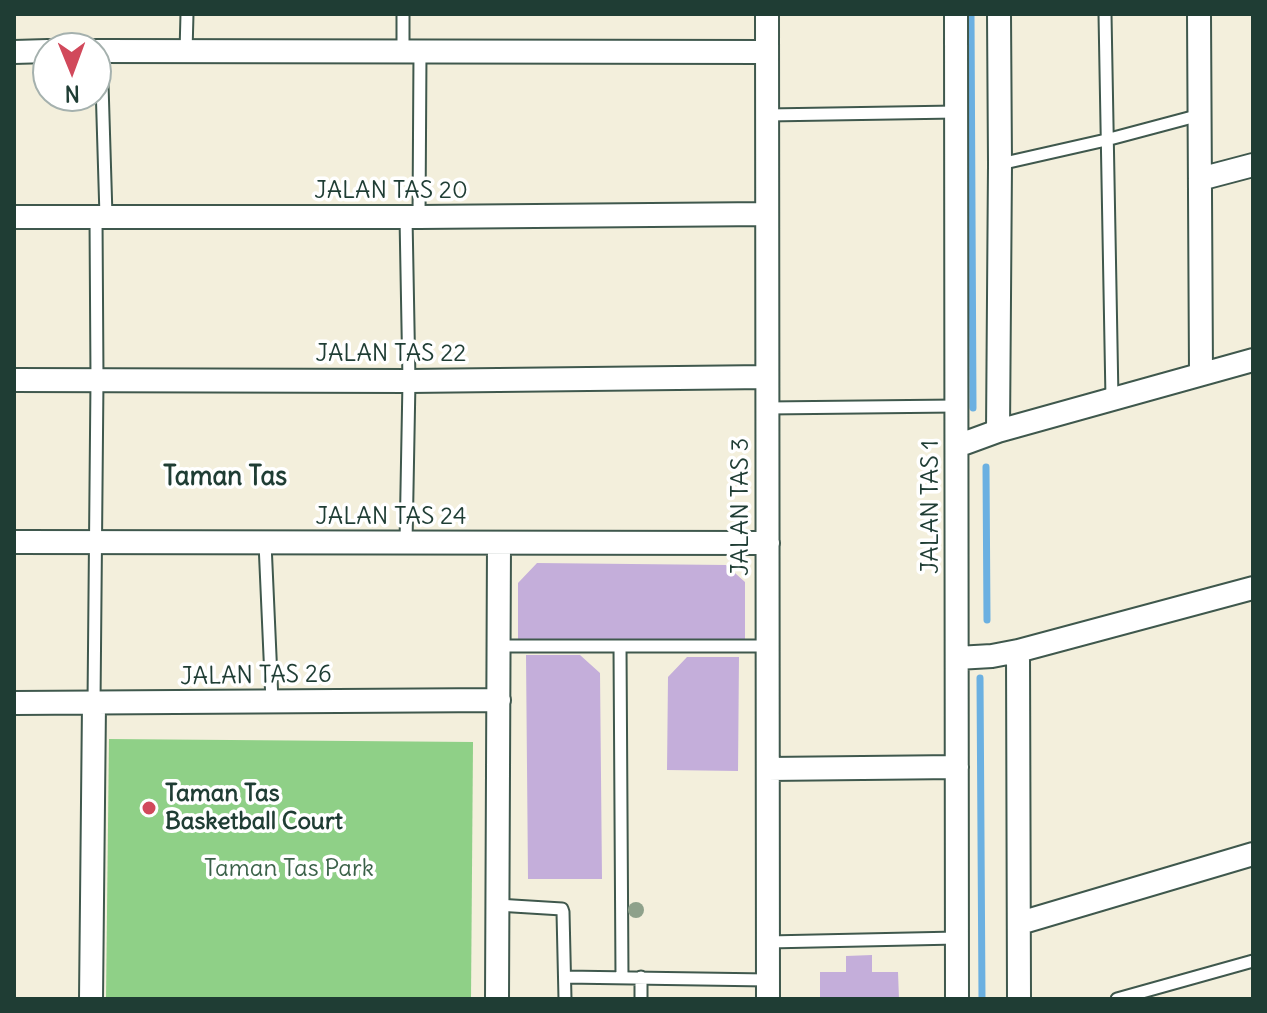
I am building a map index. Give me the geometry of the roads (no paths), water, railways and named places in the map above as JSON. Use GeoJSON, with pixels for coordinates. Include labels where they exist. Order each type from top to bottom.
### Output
{"type":"FeatureCollection","features":[{"type":"Feature","properties":{"kind":"street","name":"JALAN TAS 3"},"geometry":{"type":"LineString","coordinates":[[767,14],[768,989]]}},
{"type":"Feature","properties":{"kind":"street","name":"JALAN TAS 1"},"geometry":{"type":"LineString","coordinates":[[956,14],[957,999]]}},
{"type":"Feature","properties":{"kind":"street"},"geometry":{"type":"LineString","coordinates":[[998,431],[999,14]]}},
{"type":"Feature","properties":{"kind":"street"},"geometry":{"type":"LineString","coordinates":[[1199,14],[1201,374]]}},
{"type":"Feature","properties":{"kind":"street"},"geometry":{"type":"LineString","coordinates":[[112,51],[767,52]]}},
{"type":"Feature","properties":{"kind":"street"},"geometry":{"type":"LineString","coordinates":[[1200,179],[1253,165]]}},
{"type":"Feature","properties":{"kind":"street","name":"JALAN TAS 20"},"geometry":{"type":"LineString","coordinates":[[14,217],[767,214]]}},
{"type":"Feature","properties":{"kind":"street"},"geometry":{"type":"LineString","coordinates":[[957,446],[998,431],[1253,360]]}},
{"type":"Feature","properties":{"kind":"street","name":"JALAN TAS 22"},"geometry":{"type":"LineString","coordinates":[[14,380],[409,381],[767,377]]}},
{"type":"Feature","properties":{"kind":"street","name":"JALAN TAS 24"},"geometry":{"type":"LineString","coordinates":[[14,542],[768,543]]}},
{"type":"Feature","properties":{"kind":"street"},"geometry":{"type":"LineString","coordinates":[[497,999],[499,543]]}},
{"type":"Feature","properties":{"kind":"street"},"geometry":{"type":"LineString","coordinates":[[957,658],[1018,651],[1253,588]]}},
{"type":"Feature","properties":{"kind":"street"},"geometry":{"type":"LineString","coordinates":[[1018,651],[1019,999]]}},
{"type":"Feature","properties":{"kind":"street","name":"JALAN TAS 26"},"geometry":{"type":"LineString","coordinates":[[14,703],[499,700]]}},
{"type":"Feature","properties":{"kind":"street"},"geometry":{"type":"LineString","coordinates":[[91,999],[94,704]]}},
{"type":"Feature","properties":{"kind":"street"},"geometry":{"type":"LineString","coordinates":[[768,769],[957,767]]}},
{"type":"Feature","properties":{"kind":"street"},"geometry":{"type":"LineString","coordinates":[[1020,923],[1253,854]]}},
{"type":"Feature","properties":{"kind":"lane"},"geometry":{"type":"LineString","coordinates":[[186,52],[187,14]]}},
{"type":"Feature","properties":{"kind":"lane"},"geometry":{"type":"LineString","coordinates":[[403,14],[412,53],[413,217],[406,543]]}},
{"type":"Feature","properties":{"kind":"lane"},"geometry":{"type":"LineString","coordinates":[[1105,14],[1112,399]]}},
{"type":"Feature","properties":{"kind":"lane"},"geometry":{"type":"LineString","coordinates":[[94,704],[100,112]]}},
{"type":"Feature","properties":{"kind":"lane"},"geometry":{"type":"LineString","coordinates":[[767,115],[956,112]]}},
{"type":"Feature","properties":{"kind":"lane"},"geometry":{"type":"LineString","coordinates":[[1000,164],[1200,115]]}},
{"type":"Feature","properties":{"kind":"lane"},"geometry":{"type":"LineString","coordinates":[[767,408],[956,406]]}},
{"type":"Feature","properties":{"kind":"lane"},"geometry":{"type":"LineString","coordinates":[[265,543],[272,701]]}},
{"type":"Feature","properties":{"kind":"lane"},"geometry":{"type":"LineString","coordinates":[[499,646],[767,646]]}},
{"type":"Feature","properties":{"kind":"lane"},"geometry":{"type":"LineString","coordinates":[[620,646],[622,977]]}},
{"type":"Feature","properties":{"kind":"lane"},"geometry":{"type":"LineString","coordinates":[[497,905],[562,909],[565,999]]}},
{"type":"Feature","properties":{"kind":"lane"},"geometry":{"type":"LineString","coordinates":[[768,942],[957,938]]}},
{"type":"Feature","properties":{"kind":"lane"},"geometry":{"type":"LineString","coordinates":[[1117,999],[1253,961]]}},
{"type":"Feature","properties":{"kind":"lane"},"geometry":{"type":"LineString","coordinates":[[565,977],[641,977],[768,989]]}},
{"type":"Feature","properties":{"kind":"lane"},"geometry":{"type":"LineString","coordinates":[[641,977],[641,999]]}},
{"type":"Feature","properties":{"kind":"waterway"},"geometry":{"type":"LineString","coordinates":[[971,14],[973,408]]}},
{"type":"Feature","properties":{"kind":"waterway"},"geometry":{"type":"LineString","coordinates":[[986,467],[987,620]]}},
{"type":"Feature","properties":{"kind":"waterway"},"geometry":{"type":"LineString","coordinates":[[980,678],[982,999]]}},
{"type":"Feature","properties":{"kind":"place","name":"Taman Tas Basketball Court"},"geometry":{"type":"Point","coordinates":[149,808]}},
{"type":"Feature","properties":{"kind":"district","name":"Taman Tas"},"geometry":{"type":"Point","coordinates":[225,478]}},
{"type":"Feature","properties":{"kind":"park label","name":"Taman Tas Park"},"geometry":{"type":"Point","coordinates":[289,869]}}]}
